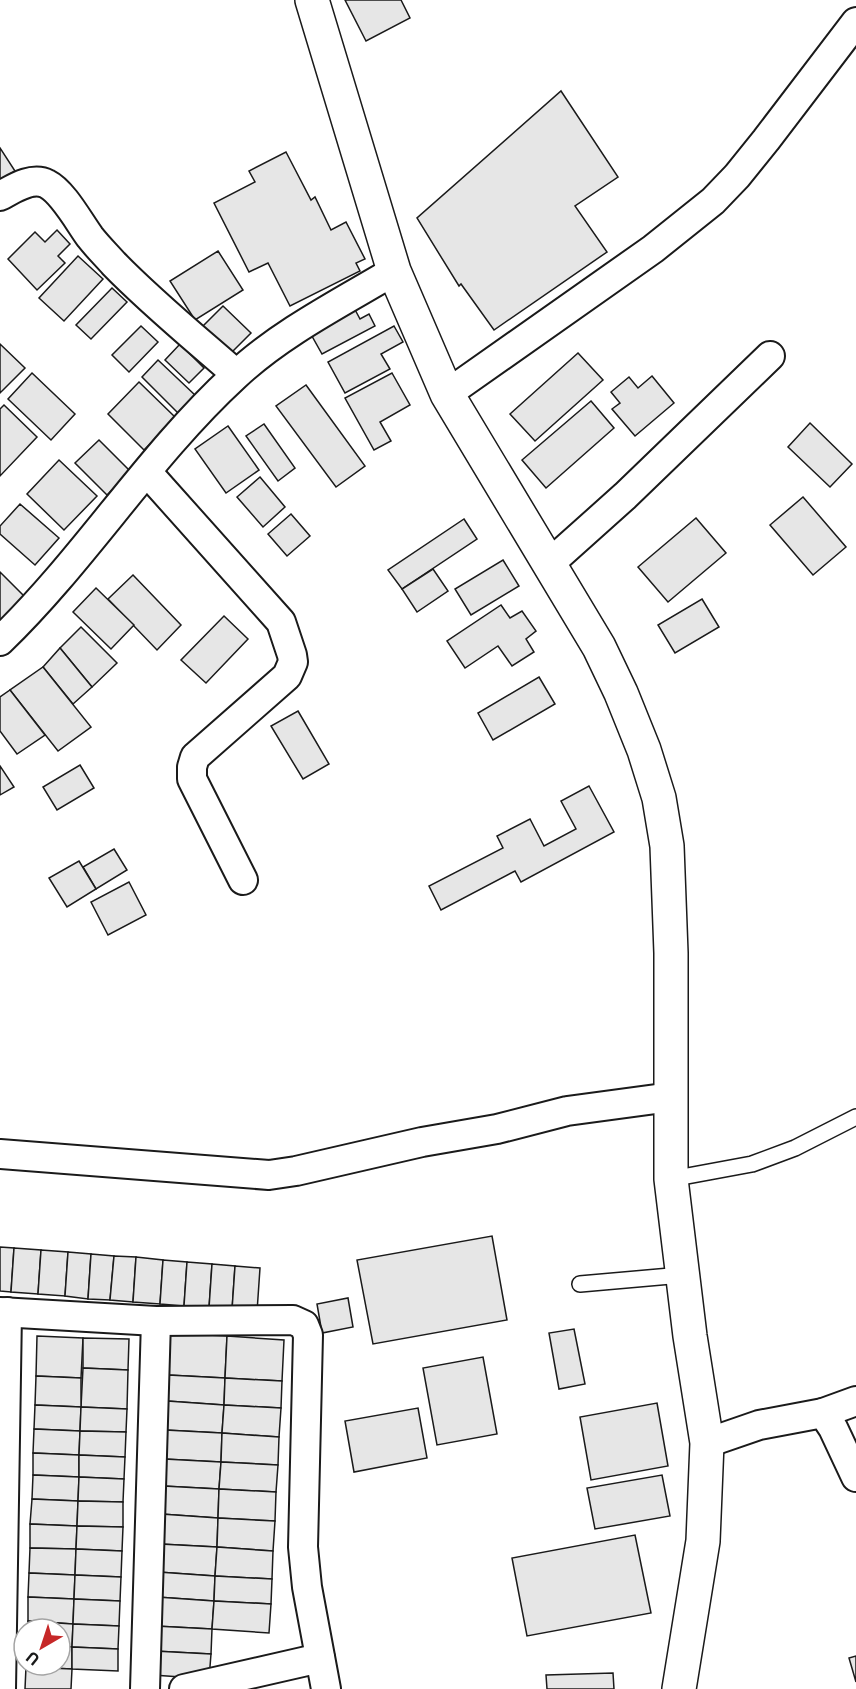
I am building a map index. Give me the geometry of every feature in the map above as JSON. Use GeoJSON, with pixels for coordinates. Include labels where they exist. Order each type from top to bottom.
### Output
{"type":"FeatureCollection","features":[{"type":"Feature","properties":{"kind":"street"},"geometry":{"type":"LineString","coordinates":[[312,0],[394,271],[447,394],[599,647],[644,750],[659,798],[667,846],[671,953],[671,1179],[682,1275],[707,1443],[703,1540],[679,1689]]}},
{"type":"Feature","properties":{"kind":"street"},"geometry":{"type":"LineString","coordinates":[[447,394],[652,249],[713,201],[759,149],[856,22]]}},
{"type":"Feature","properties":{"kind":"street"},"geometry":{"type":"LineString","coordinates":[[0,196],[29,182],[48,184],[58,193],[92,240],[114,264],[172,319],[236,374]]}},
{"type":"Feature","properties":{"kind":"street"},"geometry":{"type":"LineString","coordinates":[[0,641],[21,621],[102,528],[200,410],[236,374],[306,324],[394,271]]}},
{"type":"Feature","properties":{"kind":"street"},"geometry":{"type":"LineString","coordinates":[[549,564],[625,496],[770,357]]}},
{"type":"Feature","properties":{"kind":"street"},"geometry":{"type":"LineString","coordinates":[[147,472],[281,622],[292,655],[293,662],[287,676],[195,757],[193,762],[192,779],[243,880]]}},
{"type":"Feature","properties":{"kind":"street"},"geometry":{"type":"LineString","coordinates":[[0,1154],[269,1175],[422,1142],[497,1129],[567,1111],[671,1097]]}},
{"type":"Feature","properties":{"kind":"street"},"geometry":{"type":"LineString","coordinates":[[1,1689],[3,1312],[156,1321],[292,1320],[304,1325],[307,1329],[303,1547],[307,1587],[326,1689]]}},
{"type":"Feature","properties":{"kind":"street"},"geometry":{"type":"LineString","coordinates":[[145,1689],[156,1321]]}},
{"type":"Feature","properties":{"kind":"street"},"geometry":{"type":"LineString","coordinates":[[707,1443],[759,1425],[824,1413],[856,1401]]}},
{"type":"Feature","properties":{"kind":"street"},"geometry":{"type":"LineString","coordinates":[[824,1413],[856,1477]]}},
{"type":"Feature","properties":{"kind":"street"},"geometry":{"type":"LineString","coordinates":[[184,1689],[320,1658]]}},
{"type":"Feature","properties":{"kind":"lane"},"geometry":{"type":"LineString","coordinates":[[671,1179],[752,1164],[795,1148],[856,1117]]}},
{"type":"Feature","properties":{"kind":"lane"},"geometry":{"type":"LineString","coordinates":[[580,1284],[682,1275]]}},
{"type":"Feature","properties":{"kind":"building"},"geometry":{"type":"Polygon","coordinates":[[[345,0],[401,0],[410,18],[366,41],[345,0]]]}},
{"type":"Feature","properties":{"kind":"building"},"geometry":{"type":"Polygon","coordinates":[[[561,91],[618,177],[575,206],[607,252],[494,330],[461,284],[459,286],[417,218],[561,91]]]}},
{"type":"Feature","properties":{"kind":"building"},"geometry":{"type":"Polygon","coordinates":[[[0,148],[15,171],[0,180],[0,148]]]}},
{"type":"Feature","properties":{"kind":"building"},"geometry":{"type":"Polygon","coordinates":[[[286,152],[311,200],[315,197],[331,230],[346,222],[365,259],[356,263],[360,271],[290,306],[268,263],[249,272],[214,203],[255,182],[249,171],[286,152]]]}},
{"type":"Feature","properties":{"kind":"building"},"geometry":{"type":"Polygon","coordinates":[[[57,230],[70,244],[58,256],[65,263],[37,290],[8,259],[35,232],[45,242],[57,230]]]}},
{"type":"Feature","properties":{"kind":"building"},"geometry":{"type":"Polygon","coordinates":[[[218,251],[243,290],[195,320],[170,281],[218,251]]]}},
{"type":"Feature","properties":{"kind":"building"},"geometry":{"type":"Polygon","coordinates":[[[78,256],[103,279],[64,321],[39,298],[78,256]]]}},
{"type":"Feature","properties":{"kind":"building"},"geometry":{"type":"Polygon","coordinates":[[[112,288],[127,302],[91,339],[76,325],[112,288]]]}},
{"type":"Feature","properties":{"kind":"building"},"geometry":{"type":"Polygon","coordinates":[[[352,304],[360,319],[369,314],[375,326],[322,354],[308,329],[352,304]]]}},
{"type":"Feature","properties":{"kind":"building"},"geometry":{"type":"Polygon","coordinates":[[[223,306],[251,333],[230,354],[202,327],[223,306]]]}},
{"type":"Feature","properties":{"kind":"building"},"geometry":{"type":"Polygon","coordinates":[[[141,326],[158,342],[129,372],[112,355],[141,326]]]}},
{"type":"Feature","properties":{"kind":"building"},"geometry":{"type":"Polygon","coordinates":[[[394,326],[403,342],[381,354],[390,369],[345,393],[328,362],[394,326]]]}},
{"type":"Feature","properties":{"kind":"building"},"geometry":{"type":"Polygon","coordinates":[[[0,344],[25,368],[0,393],[0,344]]]}},
{"type":"Feature","properties":{"kind":"building"},"geometry":{"type":"Polygon","coordinates":[[[180,344],[204,368],[189,383],[165,360],[180,344]]]}},
{"type":"Feature","properties":{"kind":"building"},"geometry":{"type":"Polygon","coordinates":[[[578,353],[603,380],[535,441],[510,414],[578,353]]]}},
{"type":"Feature","properties":{"kind":"building"},"geometry":{"type":"Polygon","coordinates":[[[158,360],[196,396],[179,414],[142,377],[158,360]]]}},
{"type":"Feature","properties":{"kind":"building"},"geometry":{"type":"Polygon","coordinates":[[[32,373],[75,414],[51,440],[8,399],[32,373]]]}},
{"type":"Feature","properties":{"kind":"building"},"geometry":{"type":"Polygon","coordinates":[[[392,373],[410,405],[380,422],[391,441],[374,450],[345,398],[392,373]]]}},
{"type":"Feature","properties":{"kind":"building"},"geometry":{"type":"Polygon","coordinates":[[[652,376],[674,403],[635,436],[612,409],[620,403],[611,392],[629,377],[638,388],[652,376]]]}},
{"type":"Feature","properties":{"kind":"building"},"geometry":{"type":"Polygon","coordinates":[[[139,382],[176,418],[144,450],[108,414],[139,382]]]}},
{"type":"Feature","properties":{"kind":"building"},"geometry":{"type":"Polygon","coordinates":[[[306,385],[365,466],[336,487],[276,406],[306,385]]]}},
{"type":"Feature","properties":{"kind":"building"},"geometry":{"type":"Polygon","coordinates":[[[591,401],[614,428],[546,488],[522,460],[591,401]]]}},
{"type":"Feature","properties":{"kind":"building"},"geometry":{"type":"Polygon","coordinates":[[[4,405],[37,437],[0,476],[0,409],[4,405]]]}},
{"type":"Feature","properties":{"kind":"building"},"geometry":{"type":"Polygon","coordinates":[[[810,423],[852,464],[830,487],[788,447],[810,423]]]}},
{"type":"Feature","properties":{"kind":"building"},"geometry":{"type":"Polygon","coordinates":[[[264,424],[295,468],[278,481],[246,436],[264,424]]]}},
{"type":"Feature","properties":{"kind":"building"},"geometry":{"type":"Polygon","coordinates":[[[228,426],[259,470],[226,493],[195,449],[228,426]]]}},
{"type":"Feature","properties":{"kind":"building"},"geometry":{"type":"Polygon","coordinates":[[[99,440],[131,472],[107,495],[75,463],[99,440]]]}},
{"type":"Feature","properties":{"kind":"building"},"geometry":{"type":"Polygon","coordinates":[[[59,460],[97,496],[64,530],[27,494],[59,460]]]}},
{"type":"Feature","properties":{"kind":"building"},"geometry":{"type":"Polygon","coordinates":[[[260,477],[285,507],[263,527],[237,497],[260,477]]]}},
{"type":"Feature","properties":{"kind":"building"},"geometry":{"type":"Polygon","coordinates":[[[803,497],[846,547],[813,575],[770,525],[803,497]]]}},
{"type":"Feature","properties":{"kind":"building"},"geometry":{"type":"Polygon","coordinates":[[[20,504],[59,538],[35,565],[0,534],[0,526],[20,504]]]}},
{"type":"Feature","properties":{"kind":"building"},"geometry":{"type":"Polygon","coordinates":[[[291,514],[310,536],[287,556],[268,534],[291,514]]]}},
{"type":"Feature","properties":{"kind":"building"},"geometry":{"type":"Polygon","coordinates":[[[696,518],[726,553],[668,602],[638,567],[696,518]]]}},
{"type":"Feature","properties":{"kind":"building"},"geometry":{"type":"Polygon","coordinates":[[[464,519],[477,539],[402,589],[388,570],[464,519]]]}},
{"type":"Feature","properties":{"kind":"building"},"geometry":{"type":"Polygon","coordinates":[[[503,560],[519,586],[471,615],[455,589],[503,560]]]}},
{"type":"Feature","properties":{"kind":"building"},"geometry":{"type":"Polygon","coordinates":[[[433,569],[448,591],[417,612],[402,589],[433,569]]]}},
{"type":"Feature","properties":{"kind":"building"},"geometry":{"type":"Polygon","coordinates":[[[0,572],[25,597],[0,622],[0,572]]]}},
{"type":"Feature","properties":{"kind":"building"},"geometry":{"type":"Polygon","coordinates":[[[133,575],[181,625],[157,650],[108,599],[133,575]]]}},
{"type":"Feature","properties":{"kind":"building"},"geometry":{"type":"Polygon","coordinates":[[[96,588],[134,625],[111,649],[73,612],[96,588]]]}},
{"type":"Feature","properties":{"kind":"building"},"geometry":{"type":"Polygon","coordinates":[[[702,599],[719,627],[675,653],[658,625],[702,599]]]}},
{"type":"Feature","properties":{"kind":"building"},"geometry":{"type":"Polygon","coordinates":[[[501,605],[510,618],[522,611],[536,631],[526,639],[534,652],[512,666],[498,646],[465,668],[447,641],[501,605]]]}},
{"type":"Feature","properties":{"kind":"building"},"geometry":{"type":"Polygon","coordinates":[[[224,616],[248,639],[206,683],[181,660],[224,616]]]}},
{"type":"Feature","properties":{"kind":"building"},"geometry":{"type":"Polygon","coordinates":[[[81,627],[117,663],[92,687],[60,648],[81,627]]]}},
{"type":"Feature","properties":{"kind":"building"},"geometry":{"type":"Polygon","coordinates":[[[60,648],[92,687],[73,704],[43,667],[60,648]]]}},
{"type":"Feature","properties":{"kind":"building"},"geometry":{"type":"Polygon","coordinates":[[[43,667],[91,727],[58,751],[10,690],[43,667]]]}},
{"type":"Feature","properties":{"kind":"building"},"geometry":{"type":"Polygon","coordinates":[[[539,677],[555,704],[493,740],[478,713],[539,677]]]}},
{"type":"Feature","properties":{"kind":"building"},"geometry":{"type":"Polygon","coordinates":[[[10,690],[45,735],[17,754],[0,731],[0,697],[10,690]]]}},
{"type":"Feature","properties":{"kind":"building"},"geometry":{"type":"Polygon","coordinates":[[[298,711],[329,764],[303,779],[271,726],[298,711]]]}},
{"type":"Feature","properties":{"kind":"building"},"geometry":{"type":"Polygon","coordinates":[[[80,765],[94,788],[57,810],[43,787],[80,765]]]}},
{"type":"Feature","properties":{"kind":"building"},"geometry":{"type":"Polygon","coordinates":[[[0,766],[14,787],[0,795],[0,766]]]}},
{"type":"Feature","properties":{"kind":"building"},"geometry":{"type":"Polygon","coordinates":[[[589,786],[614,832],[521,882],[515,871],[441,910],[429,886],[503,848],[497,836],[530,819],[544,846],[576,829],[561,801],[589,786]]]}},
{"type":"Feature","properties":{"kind":"building"},"geometry":{"type":"Polygon","coordinates":[[[114,849],[127,870],[96,889],[83,867],[114,849]]]}},
{"type":"Feature","properties":{"kind":"building"},"geometry":{"type":"Polygon","coordinates":[[[79,861],[96,889],[67,907],[49,878],[79,861]]]}},
{"type":"Feature","properties":{"kind":"building"},"geometry":{"type":"Polygon","coordinates":[[[129,882],[146,915],[108,935],[91,902],[129,882]]]}},
{"type":"Feature","properties":{"kind":"building"},"geometry":{"type":"Polygon","coordinates":[[[492,1236],[507,1320],[373,1344],[357,1260],[492,1236]]]}},
{"type":"Feature","properties":{"kind":"building"},"geometry":{"type":"Polygon","coordinates":[[[0,1247],[14,1248],[11,1292],[0,1291],[0,1247]]]}},
{"type":"Feature","properties":{"kind":"building"},"geometry":{"type":"Polygon","coordinates":[[[14,1248],[41,1250],[38,1294],[11,1292],[14,1248]]]}},
{"type":"Feature","properties":{"kind":"building"},"geometry":{"type":"Polygon","coordinates":[[[41,1250],[68,1252],[65,1296],[38,1294],[41,1250]]]}},
{"type":"Feature","properties":{"kind":"building"},"geometry":{"type":"Polygon","coordinates":[[[68,1252],[91,1254],[88,1299],[65,1296],[68,1252]]]}},
{"type":"Feature","properties":{"kind":"building"},"geometry":{"type":"Polygon","coordinates":[[[91,1254],[114,1256],[110,1300],[88,1299],[91,1254]]]}},
{"type":"Feature","properties":{"kind":"building"},"geometry":{"type":"Polygon","coordinates":[[[114,1256],[136,1257],[133,1302],[110,1300],[114,1256]]]}},
{"type":"Feature","properties":{"kind":"building"},"geometry":{"type":"Polygon","coordinates":[[[136,1257],[163,1260],[160,1304],[133,1302],[136,1257]]]}},
{"type":"Feature","properties":{"kind":"building"},"geometry":{"type":"Polygon","coordinates":[[[163,1260],[187,1262],[184,1306],[160,1304],[163,1260]]]}},
{"type":"Feature","properties":{"kind":"building"},"geometry":{"type":"Polygon","coordinates":[[[187,1262],[212,1264],[209,1308],[184,1306],[187,1262]]]}},
{"type":"Feature","properties":{"kind":"building"},"geometry":{"type":"Polygon","coordinates":[[[212,1264],[235,1266],[232,1310],[209,1308],[212,1264]]]}},
{"type":"Feature","properties":{"kind":"building"},"geometry":{"type":"Polygon","coordinates":[[[235,1266],[260,1268],[257,1312],[232,1310],[235,1266]]]}},
{"type":"Feature","properties":{"kind":"building"},"geometry":{"type":"Polygon","coordinates":[[[348,1298],[353,1327],[322,1333],[317,1304],[348,1298]]]}},
{"type":"Feature","properties":{"kind":"building"},"geometry":{"type":"Polygon","coordinates":[[[574,1329],[585,1384],[559,1389],[549,1333],[574,1329]]]}},
{"type":"Feature","properties":{"kind":"building"},"geometry":{"type":"Polygon","coordinates":[[[170,1333],[227,1336],[225,1378],[168,1375],[170,1333]]]}},
{"type":"Feature","properties":{"kind":"building"},"geometry":{"type":"Polygon","coordinates":[[[37,1336],[83,1338],[81,1378],[36,1376],[37,1336]]]}},
{"type":"Feature","properties":{"kind":"building"},"geometry":{"type":"Polygon","coordinates":[[[227,1336],[284,1340],[282,1381],[225,1378],[227,1336]]]}},
{"type":"Feature","properties":{"kind":"building"},"geometry":{"type":"Polygon","coordinates":[[[83,1338],[129,1339],[128,1370],[83,1368],[83,1338]]]}},
{"type":"Feature","properties":{"kind":"building"},"geometry":{"type":"Polygon","coordinates":[[[483,1357],[497,1434],[437,1445],[423,1368],[483,1357]]]}},
{"type":"Feature","properties":{"kind":"building"},"geometry":{"type":"Polygon","coordinates":[[[83,1368],[128,1370],[127,1409],[81,1407],[83,1368]]]}},
{"type":"Feature","properties":{"kind":"building"},"geometry":{"type":"Polygon","coordinates":[[[168,1375],[225,1378],[224,1405],[167,1401],[168,1375]]]}},
{"type":"Feature","properties":{"kind":"building"},"geometry":{"type":"Polygon","coordinates":[[[36,1376],[81,1378],[81,1407],[35,1405],[36,1376]]]}},
{"type":"Feature","properties":{"kind":"building"},"geometry":{"type":"Polygon","coordinates":[[[225,1378],[282,1381],[281,1408],[224,1405],[225,1378]]]}},
{"type":"Feature","properties":{"kind":"building"},"geometry":{"type":"Polygon","coordinates":[[[167,1401],[224,1405],[222,1433],[165,1430],[167,1401]]]}},
{"type":"Feature","properties":{"kind":"building"},"geometry":{"type":"Polygon","coordinates":[[[657,1403],[668,1466],[591,1480],[580,1417],[657,1403]]]}},
{"type":"Feature","properties":{"kind":"building"},"geometry":{"type":"Polygon","coordinates":[[[35,1405],[81,1407],[80,1431],[34,1429],[35,1405]]]}},
{"type":"Feature","properties":{"kind":"building"},"geometry":{"type":"Polygon","coordinates":[[[224,1405],[281,1408],[279,1437],[222,1433],[224,1405]]]}},
{"type":"Feature","properties":{"kind":"building"},"geometry":{"type":"Polygon","coordinates":[[[81,1407],[127,1409],[126,1432],[80,1431],[81,1407]]]}},
{"type":"Feature","properties":{"kind":"building"},"geometry":{"type":"Polygon","coordinates":[[[418,1408],[427,1458],[354,1472],[345,1421],[418,1408]]]}},
{"type":"Feature","properties":{"kind":"building"},"geometry":{"type":"Polygon","coordinates":[[[34,1429],[80,1431],[79,1455],[33,1453],[34,1429]]]}},
{"type":"Feature","properties":{"kind":"building"},"geometry":{"type":"Polygon","coordinates":[[[165,1430],[222,1433],[221,1462],[164,1459],[165,1430]]]}},
{"type":"Feature","properties":{"kind":"building"},"geometry":{"type":"Polygon","coordinates":[[[80,1431],[126,1432],[125,1457],[79,1455],[80,1431]]]}},
{"type":"Feature","properties":{"kind":"building"},"geometry":{"type":"Polygon","coordinates":[[[222,1433],[279,1437],[278,1465],[221,1462],[222,1433]]]}},
{"type":"Feature","properties":{"kind":"building"},"geometry":{"type":"Polygon","coordinates":[[[33,1453],[79,1455],[79,1477],[33,1475],[33,1453]]]}},
{"type":"Feature","properties":{"kind":"building"},"geometry":{"type":"Polygon","coordinates":[[[79,1455],[125,1457],[124,1479],[79,1477],[79,1455]]]}},
{"type":"Feature","properties":{"kind":"building"},"geometry":{"type":"Polygon","coordinates":[[[164,1459],[221,1462],[219,1489],[163,1486],[164,1459]]]}},
{"type":"Feature","properties":{"kind":"building"},"geometry":{"type":"Polygon","coordinates":[[[221,1462],[278,1465],[276,1492],[219,1489],[221,1462]]]}},
{"type":"Feature","properties":{"kind":"building"},"geometry":{"type":"Polygon","coordinates":[[[33,1475],[79,1477],[78,1501],[32,1499],[33,1475]]]}},
{"type":"Feature","properties":{"kind":"building"},"geometry":{"type":"Polygon","coordinates":[[[662,1475],[670,1516],[595,1529],[587,1488],[662,1475]]]}},
{"type":"Feature","properties":{"kind":"building"},"geometry":{"type":"Polygon","coordinates":[[[79,1477],[124,1479],[123,1502],[78,1501],[79,1477]]]}},
{"type":"Feature","properties":{"kind":"building"},"geometry":{"type":"Polygon","coordinates":[[[163,1486],[219,1489],[218,1518],[161,1514],[163,1486]]]}},
{"type":"Feature","properties":{"kind":"building"},"geometry":{"type":"Polygon","coordinates":[[[219,1489],[276,1492],[275,1521],[218,1518],[219,1489]]]}},
{"type":"Feature","properties":{"kind":"building"},"geometry":{"type":"Polygon","coordinates":[[[32,1499],[78,1501],[77,1526],[30,1524],[32,1499]]]}},
{"type":"Feature","properties":{"kind":"building"},"geometry":{"type":"Polygon","coordinates":[[[78,1501],[123,1502],[123,1527],[77,1526],[78,1501]]]}},
{"type":"Feature","properties":{"kind":"building"},"geometry":{"type":"Polygon","coordinates":[[[161,1514],[218,1518],[217,1547],[160,1544],[161,1514]]]}},
{"type":"Feature","properties":{"kind":"building"},"geometry":{"type":"Polygon","coordinates":[[[218,1518],[275,1521],[273,1551],[217,1547],[218,1518]]]}},
{"type":"Feature","properties":{"kind":"building"},"geometry":{"type":"Polygon","coordinates":[[[30,1524],[77,1526],[76,1549],[30,1548],[30,1524]]]}},
{"type":"Feature","properties":{"kind":"building"},"geometry":{"type":"Polygon","coordinates":[[[77,1526],[123,1527],[122,1551],[76,1549],[77,1526]]]}},
{"type":"Feature","properties":{"kind":"building"},"geometry":{"type":"Polygon","coordinates":[[[635,1535],[651,1613],[527,1636],[512,1558],[635,1535]]]}},
{"type":"Feature","properties":{"kind":"building"},"geometry":{"type":"Polygon","coordinates":[[[160,1544],[217,1547],[215,1576],[158,1572],[160,1544]]]}},
{"type":"Feature","properties":{"kind":"building"},"geometry":{"type":"Polygon","coordinates":[[[217,1547],[273,1551],[272,1579],[215,1576],[217,1547]]]}},
{"type":"Feature","properties":{"kind":"building"},"geometry":{"type":"Polygon","coordinates":[[[30,1548],[76,1549],[75,1575],[29,1573],[30,1548]]]}},
{"type":"Feature","properties":{"kind":"building"},"geometry":{"type":"Polygon","coordinates":[[[76,1549],[122,1551],[121,1577],[75,1575],[76,1549]]]}},
{"type":"Feature","properties":{"kind":"building"},"geometry":{"type":"Polygon","coordinates":[[[158,1572],[215,1576],[214,1601],[157,1597],[158,1572]]]}},
{"type":"Feature","properties":{"kind":"building"},"geometry":{"type":"Polygon","coordinates":[[[29,1573],[75,1575],[74,1599],[28,1597],[29,1573]]]}},
{"type":"Feature","properties":{"kind":"building"},"geometry":{"type":"Polygon","coordinates":[[[75,1575],[121,1577],[120,1601],[74,1599],[75,1575]]]}},
{"type":"Feature","properties":{"kind":"building"},"geometry":{"type":"Polygon","coordinates":[[[215,1576],[272,1579],[271,1604],[214,1601],[215,1576]]]}},
{"type":"Feature","properties":{"kind":"building"},"geometry":{"type":"Polygon","coordinates":[[[28,1597],[74,1599],[73,1624],[72,1617],[28,1617],[28,1597]]]}},
{"type":"Feature","properties":{"kind":"building"},"geometry":{"type":"Polygon","coordinates":[[[157,1597],[214,1601],[212,1629],[155,1626],[157,1597]]]}},
{"type":"Feature","properties":{"kind":"building"},"geometry":{"type":"Polygon","coordinates":[[[74,1599],[120,1601],[119,1626],[73,1624],[74,1599]]]}},
{"type":"Feature","properties":{"kind":"building"},"geometry":{"type":"Polygon","coordinates":[[[214,1601],[271,1604],[269,1633],[212,1629],[214,1601]]]}},
{"type":"Feature","properties":{"kind":"building"},"geometry":{"type":"Polygon","coordinates":[[[73,1624],[119,1626],[118,1649],[72,1647],[73,1624]]]}},
{"type":"Feature","properties":{"kind":"building"},"geometry":{"type":"Polygon","coordinates":[[[155,1626],[212,1629],[211,1654],[154,1651],[155,1626]]]}},
{"type":"Feature","properties":{"kind":"building"},"geometry":{"type":"Polygon","coordinates":[[[72,1647],[118,1649],[118,1671],[72,1669],[72,1647]]]}},
{"type":"Feature","properties":{"kind":"building"},"geometry":{"type":"Polygon","coordinates":[[[154,1651],[211,1654],[209,1679],[153,1675],[154,1651]]]}},
{"type":"Feature","properties":{"kind":"building"},"geometry":{"type":"Polygon","coordinates":[[[856,1656],[856,1682],[849,1658],[856,1656]]]}},
{"type":"Feature","properties":{"kind":"building"},"geometry":{"type":"Polygon","coordinates":[[[613,1673],[614,1689],[547,1689],[546,1675],[613,1673]]]}},
{"type":"Feature","properties":{"kind":"building"},"geometry":{"type":"Polygon","coordinates":[[[26,1677],[72,1677],[71,1689],[25,1689],[26,1677]]]}}]}
